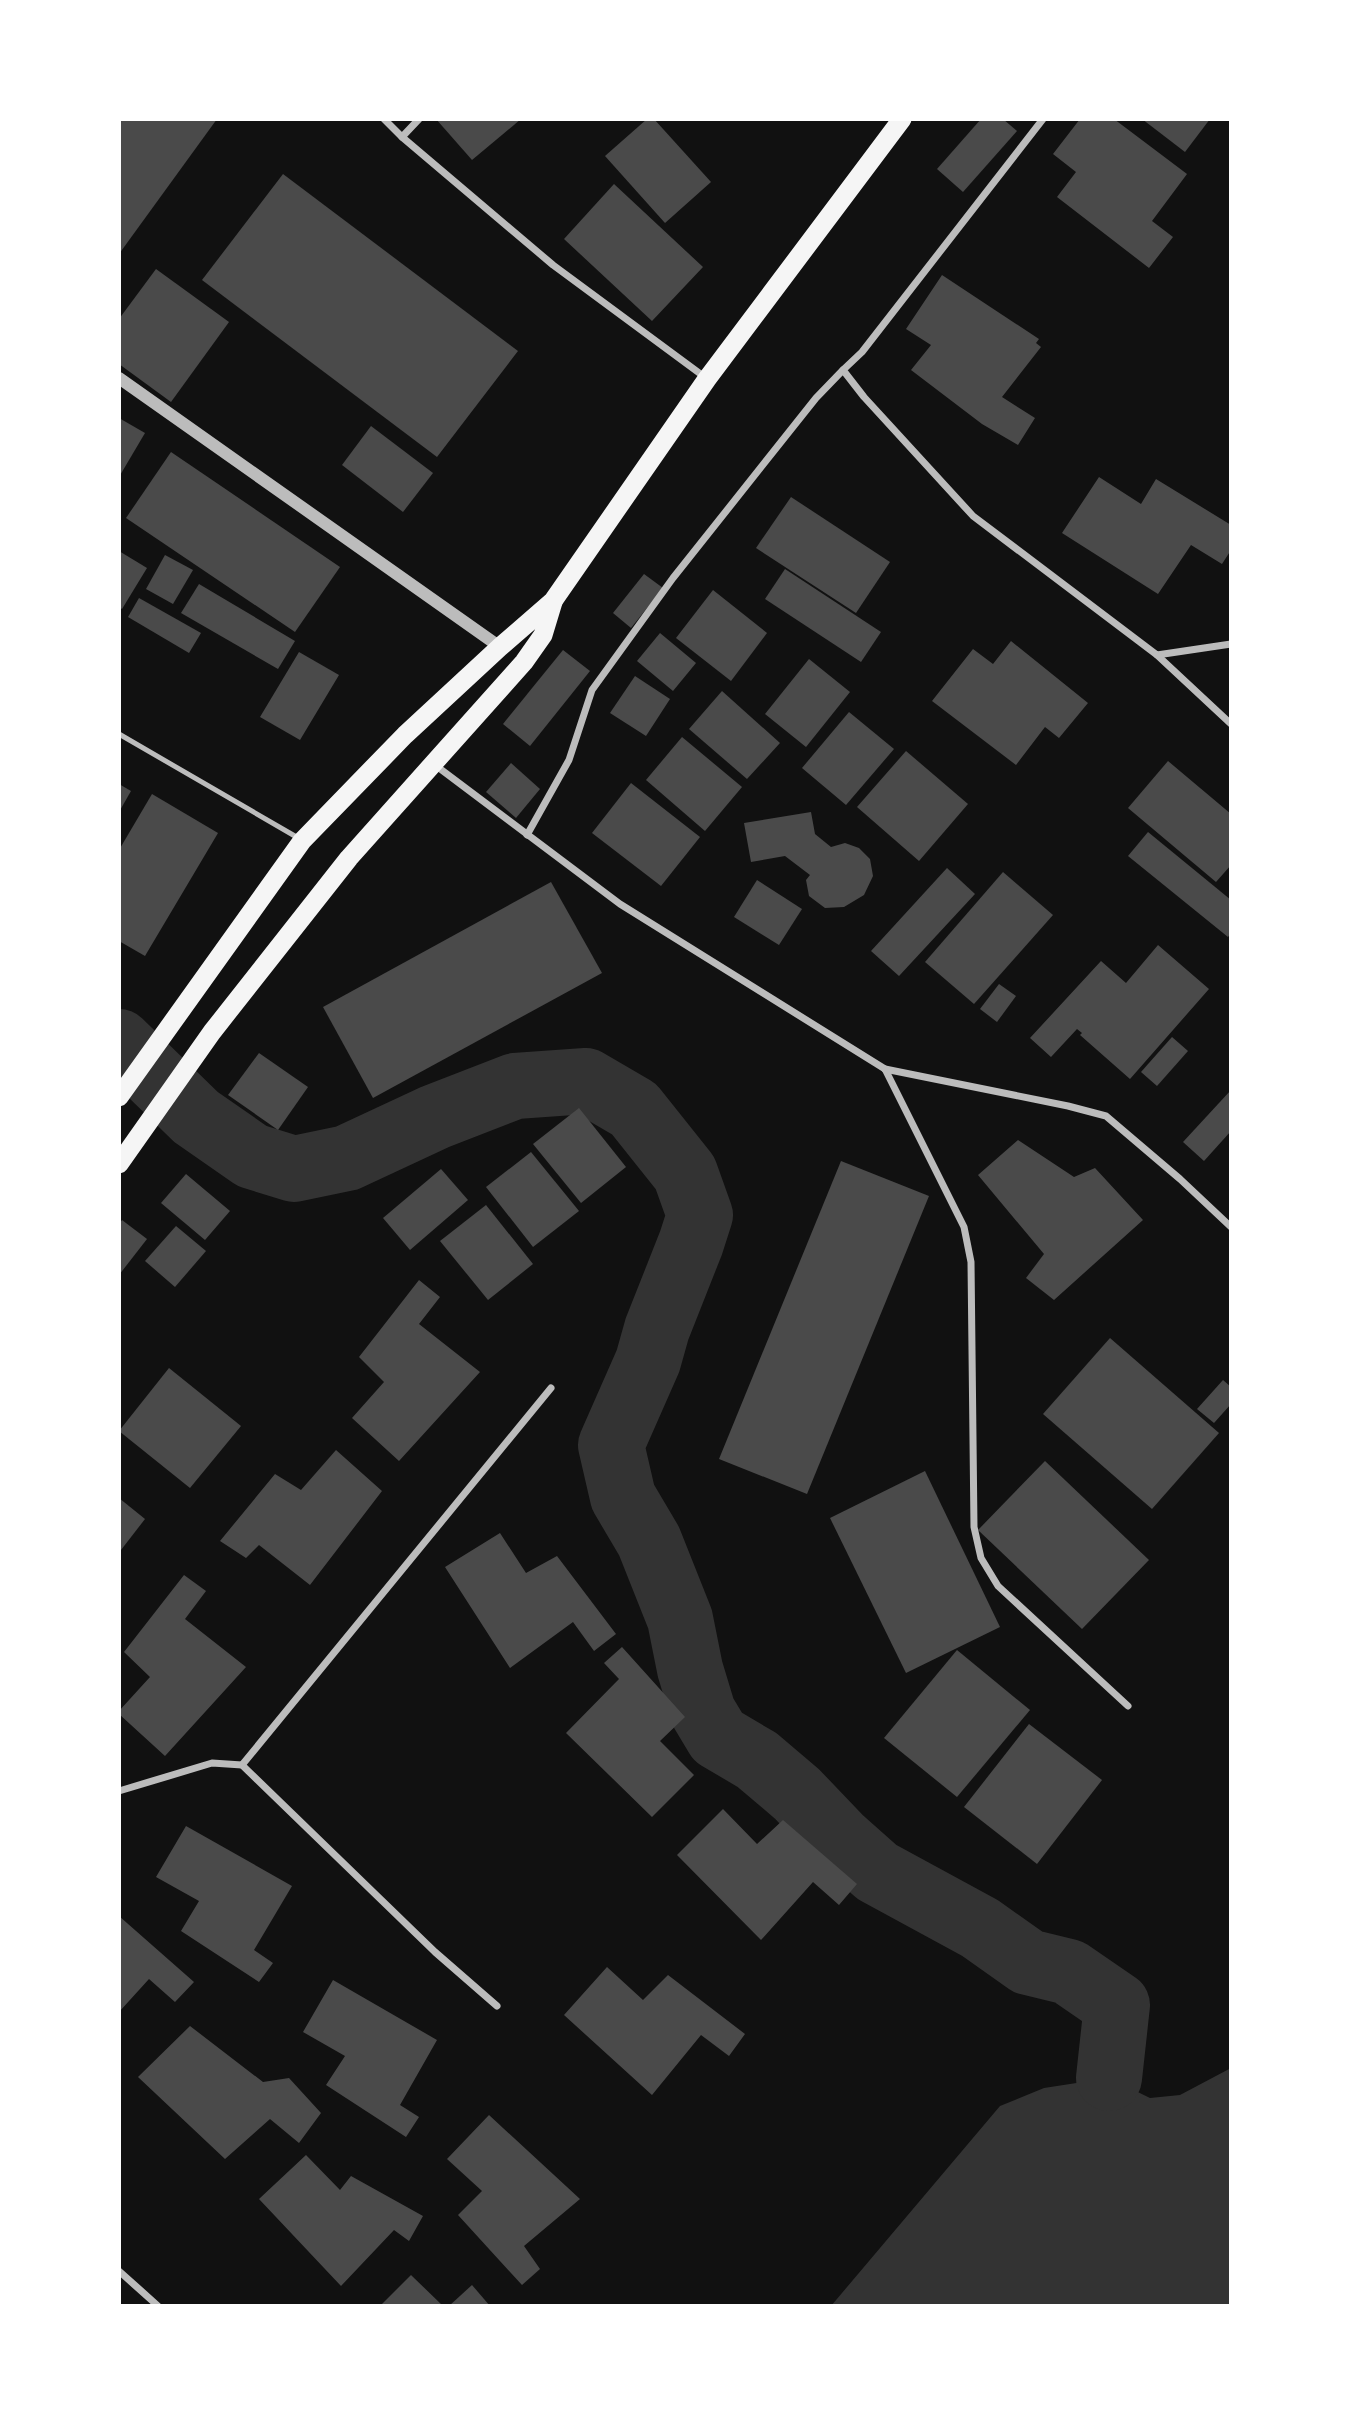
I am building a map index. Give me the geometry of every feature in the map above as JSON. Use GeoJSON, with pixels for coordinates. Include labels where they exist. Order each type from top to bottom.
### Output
{"type":"FeatureCollection","features":[{"type":"Feature","properties":{"kind":"highway"},"geometry":{"type":"LineString","coordinates":[[119,1097],[302,841],[405,735],[500,646],[554,601],[707,379],[902,119]]}},
{"type":"Feature","properties":{"kind":"highway"},"geometry":{"type":"LineString","coordinates":[[119,1164],[212,1032],[349,858],[524,662],[543,635],[554,601]]}},
{"type":"Feature","properties":{"kind":"street"},"geometry":{"type":"LineString","coordinates":[[384,119],[401,137],[553,265],[707,379]]}},
{"type":"Feature","properties":{"kind":"street"},"geometry":{"type":"LineString","coordinates":[[401,137],[419,119]]}},
{"type":"Feature","properties":{"kind":"street"},"geometry":{"type":"LineString","coordinates":[[527,835],[569,760],[592,690],[689,556],[816,398],[862,352],[1043,119]]}},
{"type":"Feature","properties":{"kind":"street"},"geometry":{"type":"LineString","coordinates":[[844,370],[864,397],[973,516],[1157,655],[1231,724]]}},
{"type":"Feature","properties":{"kind":"street"},"geometry":{"type":"LineString","coordinates":[[119,378],[500,646]]}},
{"type":"Feature","properties":{"kind":"street"},"geometry":{"type":"LineString","coordinates":[[1157,655],[1231,644]]}},
{"type":"Feature","properties":{"kind":"street"},"geometry":{"type":"LineString","coordinates":[[432,763],[620,904],[885,1069],[1106,1116],[1180,1178],[1231,1227]]}},
{"type":"Feature","properties":{"kind":"street"},"geometry":{"type":"LineString","coordinates":[[885,1069],[964,1227],[971,1262],[975,1527],[981,1558],[998,1586],[1128,1706]]}},
{"type":"Feature","properties":{"kind":"street"},"geometry":{"type":"LineString","coordinates":[[242,1765],[551,1388]]}},
{"type":"Feature","properties":{"kind":"street"},"geometry":{"type":"LineString","coordinates":[[119,1791],[212,1763],[242,1765],[435,1952],[497,2006]]}},
{"type":"Feature","properties":{"kind":"street"},"geometry":{"type":"LineString","coordinates":[[119,2271],[158,2306]]}},
{"type":"Feature","properties":{"kind":"lane"},"geometry":{"type":"LineString","coordinates":[[119,734],[302,841]]}},
{"type":"Feature","properties":{"kind":"shaded area"},"geometry":{"type":"Polygon","coordinates":[[[1231,2068],[1231,2306],[831,2306],[1000,2106],[1044,2088],[1109,2078],[1150,2098],[1180,2095],[1231,2068]]]}},
{"type":"Feature","properties":{"kind":"building"},"geometry":{"type":"Polygon","coordinates":[[[119,119],[217,119],[119,254],[119,119]]]}},
{"type":"Feature","properties":{"kind":"building"},"geometry":{"type":"Polygon","coordinates":[[[436,119],[521,119],[472,160],[436,119]]]}},
{"type":"Feature","properties":{"kind":"building"},"geometry":{"type":"Polygon","coordinates":[[[647,119],[654,119],[711,182],[665,223],[605,156],[647,119]]]}},
{"type":"Feature","properties":{"kind":"building"},"geometry":{"type":"Polygon","coordinates":[[[981,119],[1003,119],[1017,131],[963,192],[937,169],[981,119]]]}},
{"type":"Feature","properties":{"kind":"building"},"geometry":{"type":"Polygon","coordinates":[[[1080,119],[1114,119],[1187,174],[1152,221],[1173,237],[1149,268],[1057,197],[1076,172],[1053,154],[1080,119]]]}},
{"type":"Feature","properties":{"kind":"building"},"geometry":{"type":"Polygon","coordinates":[[[1142,119],[1210,119],[1185,152],[1142,119]]]}},
{"type":"Feature","properties":{"kind":"building"},"geometry":{"type":"Polygon","coordinates":[[[283,174],[518,351],[437,457],[202,280],[283,174]]]}},
{"type":"Feature","properties":{"kind":"building"},"geometry":{"type":"Polygon","coordinates":[[[614,184],[703,267],[652,321],[564,239],[614,184]]]}},
{"type":"Feature","properties":{"kind":"building"},"geometry":{"type":"Polygon","coordinates":[[[156,269],[229,322],[171,402],[119,364],[119,319],[156,269]]]}},
{"type":"Feature","properties":{"kind":"building"},"geometry":{"type":"Polygon","coordinates":[[[942,275],[1039,339],[1036,343],[1041,347],[1002,397],[1035,418],[1018,445],[982,424],[911,370],[931,345],[906,329],[942,275]]]}},
{"type":"Feature","properties":{"kind":"building"},"geometry":{"type":"Polygon","coordinates":[[[119,418],[145,433],[119,477],[119,418]]]}},
{"type":"Feature","properties":{"kind":"building"},"geometry":{"type":"Polygon","coordinates":[[[371,426],[433,473],[403,512],[342,465],[371,426]]]}},
{"type":"Feature","properties":{"kind":"building"},"geometry":{"type":"Polygon","coordinates":[[[171,452],[340,567],[295,632],[126,518],[171,452]]]}},
{"type":"Feature","properties":{"kind":"building"},"geometry":{"type":"Polygon","coordinates":[[[1099,477],[1141,504],[1156,479],[1231,525],[1231,550],[1222,564],[1191,545],[1158,594],[1062,533],[1099,477]]]}},
{"type":"Feature","properties":{"kind":"building"},"geometry":{"type":"Polygon","coordinates":[[[791,497],[890,562],[856,613],[756,548],[791,497]]]}},
{"type":"Feature","properties":{"kind":"building"},"geometry":{"type":"Polygon","coordinates":[[[119,551],[147,568],[122,609],[119,607],[119,551]]]}},
{"type":"Feature","properties":{"kind":"building"},"geometry":{"type":"Polygon","coordinates":[[[165,555],[193,570],[173,604],[146,589],[165,555]]]}},
{"type":"Feature","properties":{"kind":"building"},"geometry":{"type":"Polygon","coordinates":[[[785,569],[881,632],[861,662],[765,599],[785,569]]]}},
{"type":"Feature","properties":{"kind":"building"},"geometry":{"type":"Polygon","coordinates":[[[644,574],[663,588],[631,628],[613,613],[644,574]]]}},
{"type":"Feature","properties":{"kind":"building"},"geometry":{"type":"Polygon","coordinates":[[[199,584],[295,641],[278,669],[181,613],[199,584]]]}},
{"type":"Feature","properties":{"kind":"building"},"geometry":{"type":"Polygon","coordinates":[[[713,590],[767,633],[731,681],[676,638],[713,590]]]}},
{"type":"Feature","properties":{"kind":"building"},"geometry":{"type":"Polygon","coordinates":[[[139,598],[201,633],[189,653],[128,617],[139,598]]]}},
{"type":"Feature","properties":{"kind":"building"},"geometry":{"type":"Polygon","coordinates":[[[660,633],[696,663],[673,691],[637,661],[660,633]]]}},
{"type":"Feature","properties":{"kind":"building"},"geometry":{"type":"Polygon","coordinates":[[[1011,641],[1088,703],[1059,738],[1045,727],[1016,765],[932,701],[973,649],[993,664],[1011,641]]]}},
{"type":"Feature","properties":{"kind":"building"},"geometry":{"type":"Polygon","coordinates":[[[563,650],[590,671],[530,746],[503,724],[563,650]]]}},
{"type":"Feature","properties":{"kind":"building"},"geometry":{"type":"Polygon","coordinates":[[[299,652],[339,675],[300,740],[260,717],[299,652]]]}},
{"type":"Feature","properties":{"kind":"building"},"geometry":{"type":"Polygon","coordinates":[[[809,659],[850,692],[806,747],[765,714],[809,659]]]}},
{"type":"Feature","properties":{"kind":"building"},"geometry":{"type":"Polygon","coordinates":[[[635,676],[670,699],[646,736],[610,713],[635,676]]]}},
{"type":"Feature","properties":{"kind":"building"},"geometry":{"type":"Polygon","coordinates":[[[722,691],[780,743],[747,779],[689,729],[722,691]]]}},
{"type":"Feature","properties":{"kind":"building"},"geometry":{"type":"Polygon","coordinates":[[[849,712],[894,749],[846,805],[802,768],[849,712]]]}},
{"type":"Feature","properties":{"kind":"building"},"geometry":{"type":"Polygon","coordinates":[[[682,737],[742,787],[705,831],[646,780],[682,737]]]}},
{"type":"Feature","properties":{"kind":"building"},"geometry":{"type":"Polygon","coordinates":[[[906,751],[968,804],[919,861],[857,807],[906,751]]]}},
{"type":"Feature","properties":{"kind":"building"},"geometry":{"type":"Polygon","coordinates":[[[1168,761],[1231,814],[1231,865],[1216,882],[1128,808],[1168,761]]]}},
{"type":"Feature","properties":{"kind":"building"},"geometry":{"type":"Polygon","coordinates":[[[511,763],[540,789],[516,818],[486,792],[511,763]]]}},
{"type":"Feature","properties":{"kind":"building"},"geometry":{"type":"Polygon","coordinates":[[[631,783],[700,837],[661,886],[592,833],[631,783]]]}},
{"type":"Feature","properties":{"kind":"building"},"geometry":{"type":"Polygon","coordinates":[[[119,784],[131,791],[119,812],[119,784]]]}},
{"type":"Feature","properties":{"kind":"building"},"geometry":{"type":"Polygon","coordinates":[[[152,794],[218,833],[145,956],[119,941],[119,850],[152,794]]]}},
{"type":"Feature","properties":{"kind":"building"},"geometry":{"type":"Polygon","coordinates":[[[811,812],[815,834],[831,847],[845,843],[859,848],[870,859],[873,876],[864,895],[844,907],[825,908],[809,896],[806,880],[810,875],[785,856],[751,862],[744,823],[811,812]]]}},
{"type":"Feature","properties":{"kind":"building"},"geometry":{"type":"Polygon","coordinates":[[[1148,832],[1231,900],[1231,933],[1228,937],[1128,856],[1148,832]]]}},
{"type":"Feature","properties":{"kind":"building"},"geometry":{"type":"Polygon","coordinates":[[[947,868],[975,894],[899,976],[871,951],[947,868]]]}},
{"type":"Feature","properties":{"kind":"building"},"geometry":{"type":"Polygon","coordinates":[[[1003,872],[1053,915],[974,1004],[925,962],[1003,872]]]}},
{"type":"Feature","properties":{"kind":"building"},"geometry":{"type":"Polygon","coordinates":[[[757,880],[802,909],[779,945],[734,917],[757,880]]]}},
{"type":"Feature","properties":{"kind":"building"},"geometry":{"type":"Polygon","coordinates":[[[551,882],[602,973],[373,1098],[323,1007],[551,882]]]}},
{"type":"Feature","properties":{"kind":"building"},"geometry":{"type":"Polygon","coordinates":[[[1158,945],[1209,989],[1130,1079],[1080,1035],[1082,1033],[1077,1029],[1051,1057],[1030,1038],[1101,961],[1126,983],[1158,945]]]}},
{"type":"Feature","properties":{"kind":"building"},"geometry":{"type":"Polygon","coordinates":[[[999,984],[1016,996],[997,1022],[980,1009],[999,984]]]}},
{"type":"Feature","properties":{"kind":"building"},"geometry":{"type":"Polygon","coordinates":[[[1172,1037],[1188,1051],[1157,1086],[1141,1072],[1172,1037]]]}},
{"type":"Feature","properties":{"kind":"building"},"geometry":{"type":"Polygon","coordinates":[[[259,1053],[308,1087],[278,1130],[228,1095],[259,1053]]]}},
{"type":"Feature","properties":{"kind":"building"},"geometry":{"type":"Polygon","coordinates":[[[1231,1090],[1231,1131],[1204,1161],[1183,1142],[1231,1090]]]}},
{"type":"Feature","properties":{"kind":"building"},"geometry":{"type":"Polygon","coordinates":[[[579,1108],[626,1167],[581,1203],[533,1144],[579,1108]]]}},
{"type":"Feature","properties":{"kind":"building"},"geometry":{"type":"Polygon","coordinates":[[[1018,1140],[1074,1177],[1095,1168],[1143,1220],[1054,1300],[1026,1278],[1044,1254],[978,1175],[1018,1140]]]}},
{"type":"Feature","properties":{"kind":"building"},"geometry":{"type":"Polygon","coordinates":[[[531,1152],[579,1211],[533,1247],[486,1187],[531,1152]]]}},
{"type":"Feature","properties":{"kind":"building"},"geometry":{"type":"Polygon","coordinates":[[[841,1161],[929,1196],[807,1494],[719,1459],[841,1161]]]}},
{"type":"Feature","properties":{"kind":"building"},"geometry":{"type":"Polygon","coordinates":[[[441,1169],[468,1200],[410,1250],[383,1218],[441,1169]]]}},
{"type":"Feature","properties":{"kind":"building"},"geometry":{"type":"Polygon","coordinates":[[[186,1174],[230,1211],[205,1240],[161,1203],[186,1174]]]}},
{"type":"Feature","properties":{"kind":"building"},"geometry":{"type":"Polygon","coordinates":[[[486,1205],[533,1264],[488,1300],[440,1241],[486,1205]]]}},
{"type":"Feature","properties":{"kind":"building"},"geometry":{"type":"Polygon","coordinates":[[[122,1220],[147,1239],[119,1275],[119,1224],[122,1220]]]}},
{"type":"Feature","properties":{"kind":"building"},"geometry":{"type":"Polygon","coordinates":[[[176,1226],[206,1251],[175,1287],[145,1261],[176,1226]]]}},
{"type":"Feature","properties":{"kind":"building"},"geometry":{"type":"Polygon","coordinates":[[[419,1280],[440,1297],[419,1324],[480,1372],[399,1461],[352,1418],[384,1382],[359,1357],[419,1280]]]}},
{"type":"Feature","properties":{"kind":"building"},"geometry":{"type":"Polygon","coordinates":[[[1110,1338],[1219,1433],[1152,1509],[1043,1414],[1110,1338]]]}},
{"type":"Feature","properties":{"kind":"building"},"geometry":{"type":"Polygon","coordinates":[[[169,1368],[241,1426],[190,1488],[119,1431],[169,1368]]]}},
{"type":"Feature","properties":{"kind":"building"},"geometry":{"type":"Polygon","coordinates":[[[1223,1380],[1231,1387],[1231,1404],[1214,1423],[1197,1409],[1223,1380]]]}},
{"type":"Feature","properties":{"kind":"building"},"geometry":{"type":"Polygon","coordinates":[[[336,1450],[382,1491],[310,1585],[259,1545],[246,1558],[220,1541],[275,1474],[301,1490],[336,1450]]]}},
{"type":"Feature","properties":{"kind":"building"},"geometry":{"type":"Polygon","coordinates":[[[1045,1461],[1149,1560],[1082,1629],[978,1530],[1045,1461]]]}},
{"type":"Feature","properties":{"kind":"building"},"geometry":{"type":"Polygon","coordinates":[[[925,1471],[1000,1627],[906,1673],[830,1518],[925,1471]]]}},
{"type":"Feature","properties":{"kind":"building"},"geometry":{"type":"Polygon","coordinates":[[[119,1498],[145,1519],[121,1550],[119,1548],[119,1498]]]}},
{"type":"Feature","properties":{"kind":"building"},"geometry":{"type":"Polygon","coordinates":[[[500,1533],[526,1573],[557,1556],[616,1634],[594,1651],[573,1622],[510,1668],[445,1567],[500,1533]]]}},
{"type":"Feature","properties":{"kind":"building"},"geometry":{"type":"Polygon","coordinates":[[[184,1575],[206,1591],[185,1619],[246,1667],[165,1756],[119,1714],[150,1677],[124,1652],[184,1575]]]}},
{"type":"Feature","properties":{"kind":"building"},"geometry":{"type":"Polygon","coordinates":[[[622,1647],[685,1717],[660,1741],[694,1775],[652,1817],[566,1733],[619,1679],[604,1663],[622,1647]]]}},
{"type":"Feature","properties":{"kind":"building"},"geometry":{"type":"Polygon","coordinates":[[[957,1650],[1030,1710],[957,1797],[884,1738],[957,1650]]]}},
{"type":"Feature","properties":{"kind":"building"},"geometry":{"type":"Polygon","coordinates":[[[1029,1724],[1102,1780],[1037,1864],[964,1807],[1029,1724]]]}},
{"type":"Feature","properties":{"kind":"building"},"geometry":{"type":"Polygon","coordinates":[[[723,1809],[757,1844],[783,1820],[857,1884],[839,1905],[813,1882],[761,1940],[677,1855],[723,1809]]]}},
{"type":"Feature","properties":{"kind":"building"},"geometry":{"type":"Polygon","coordinates":[[[186,1826],[292,1886],[254,1950],[273,1963],[259,1982],[181,1931],[199,1901],[156,1877],[186,1826]]]}},
{"type":"Feature","properties":{"kind":"building"},"geometry":{"type":"Polygon","coordinates":[[[119,1916],[194,1982],[175,2002],[149,1979],[119,2012],[119,1916]]]}},
{"type":"Feature","properties":{"kind":"building"},"geometry":{"type":"Polygon","coordinates":[[[607,1967],[643,2000],[668,1975],[745,2034],[729,2056],[701,2035],[652,2095],[564,2015],[607,1967]]]}},
{"type":"Feature","properties":{"kind":"building"},"geometry":{"type":"Polygon","coordinates":[[[333,1980],[437,2040],[400,2105],[419,2117],[406,2137],[326,2085],[345,2056],[303,2032],[333,1980]]]}},
{"type":"Feature","properties":{"kind":"building"},"geometry":{"type":"Polygon","coordinates":[[[190,2026],[263,2082],[289,2078],[321,2113],[299,2143],[270,2119],[225,2159],[138,2077],[190,2026]]]}},
{"type":"Feature","properties":{"kind":"building"},"geometry":{"type":"Polygon","coordinates":[[[489,2115],[580,2199],[524,2246],[540,2269],[522,2285],[458,2215],[482,2191],[447,2159],[489,2115]]]}},
{"type":"Feature","properties":{"kind":"building"},"geometry":{"type":"Polygon","coordinates":[[[306,2155],[340,2190],[351,2176],[423,2216],[409,2241],[394,2230],[341,2286],[259,2199],[306,2155]]]}},
{"type":"Feature","properties":{"kind":"building"},"geometry":{"type":"Polygon","coordinates":[[[411,2275],[443,2306],[380,2306],[411,2275]]]}},
{"type":"Feature","properties":{"kind":"building"},"geometry":{"type":"Polygon","coordinates":[[[472,2285],[490,2306],[449,2306],[472,2285]]]}},
{"type":"Feature","properties":{"kind":"waterway"},"geometry":{"type":"LineString","coordinates":[[119,1042],[196,1117],[252,1156],[294,1169],[347,1158],[435,1117],[515,1086],[586,1081],[634,1109],[685,1173],[700,1215],[657,1329],[648,1361],[611,1445],[623,1497],[649,1541],[680,1619],[690,1669],[703,1712],[718,1737],[757,1760],[797,1794],[841,1840],[877,1872],[980,1928],[1028,1962],[1069,1972],[1117,2005],[1109,2078]]}}]}
